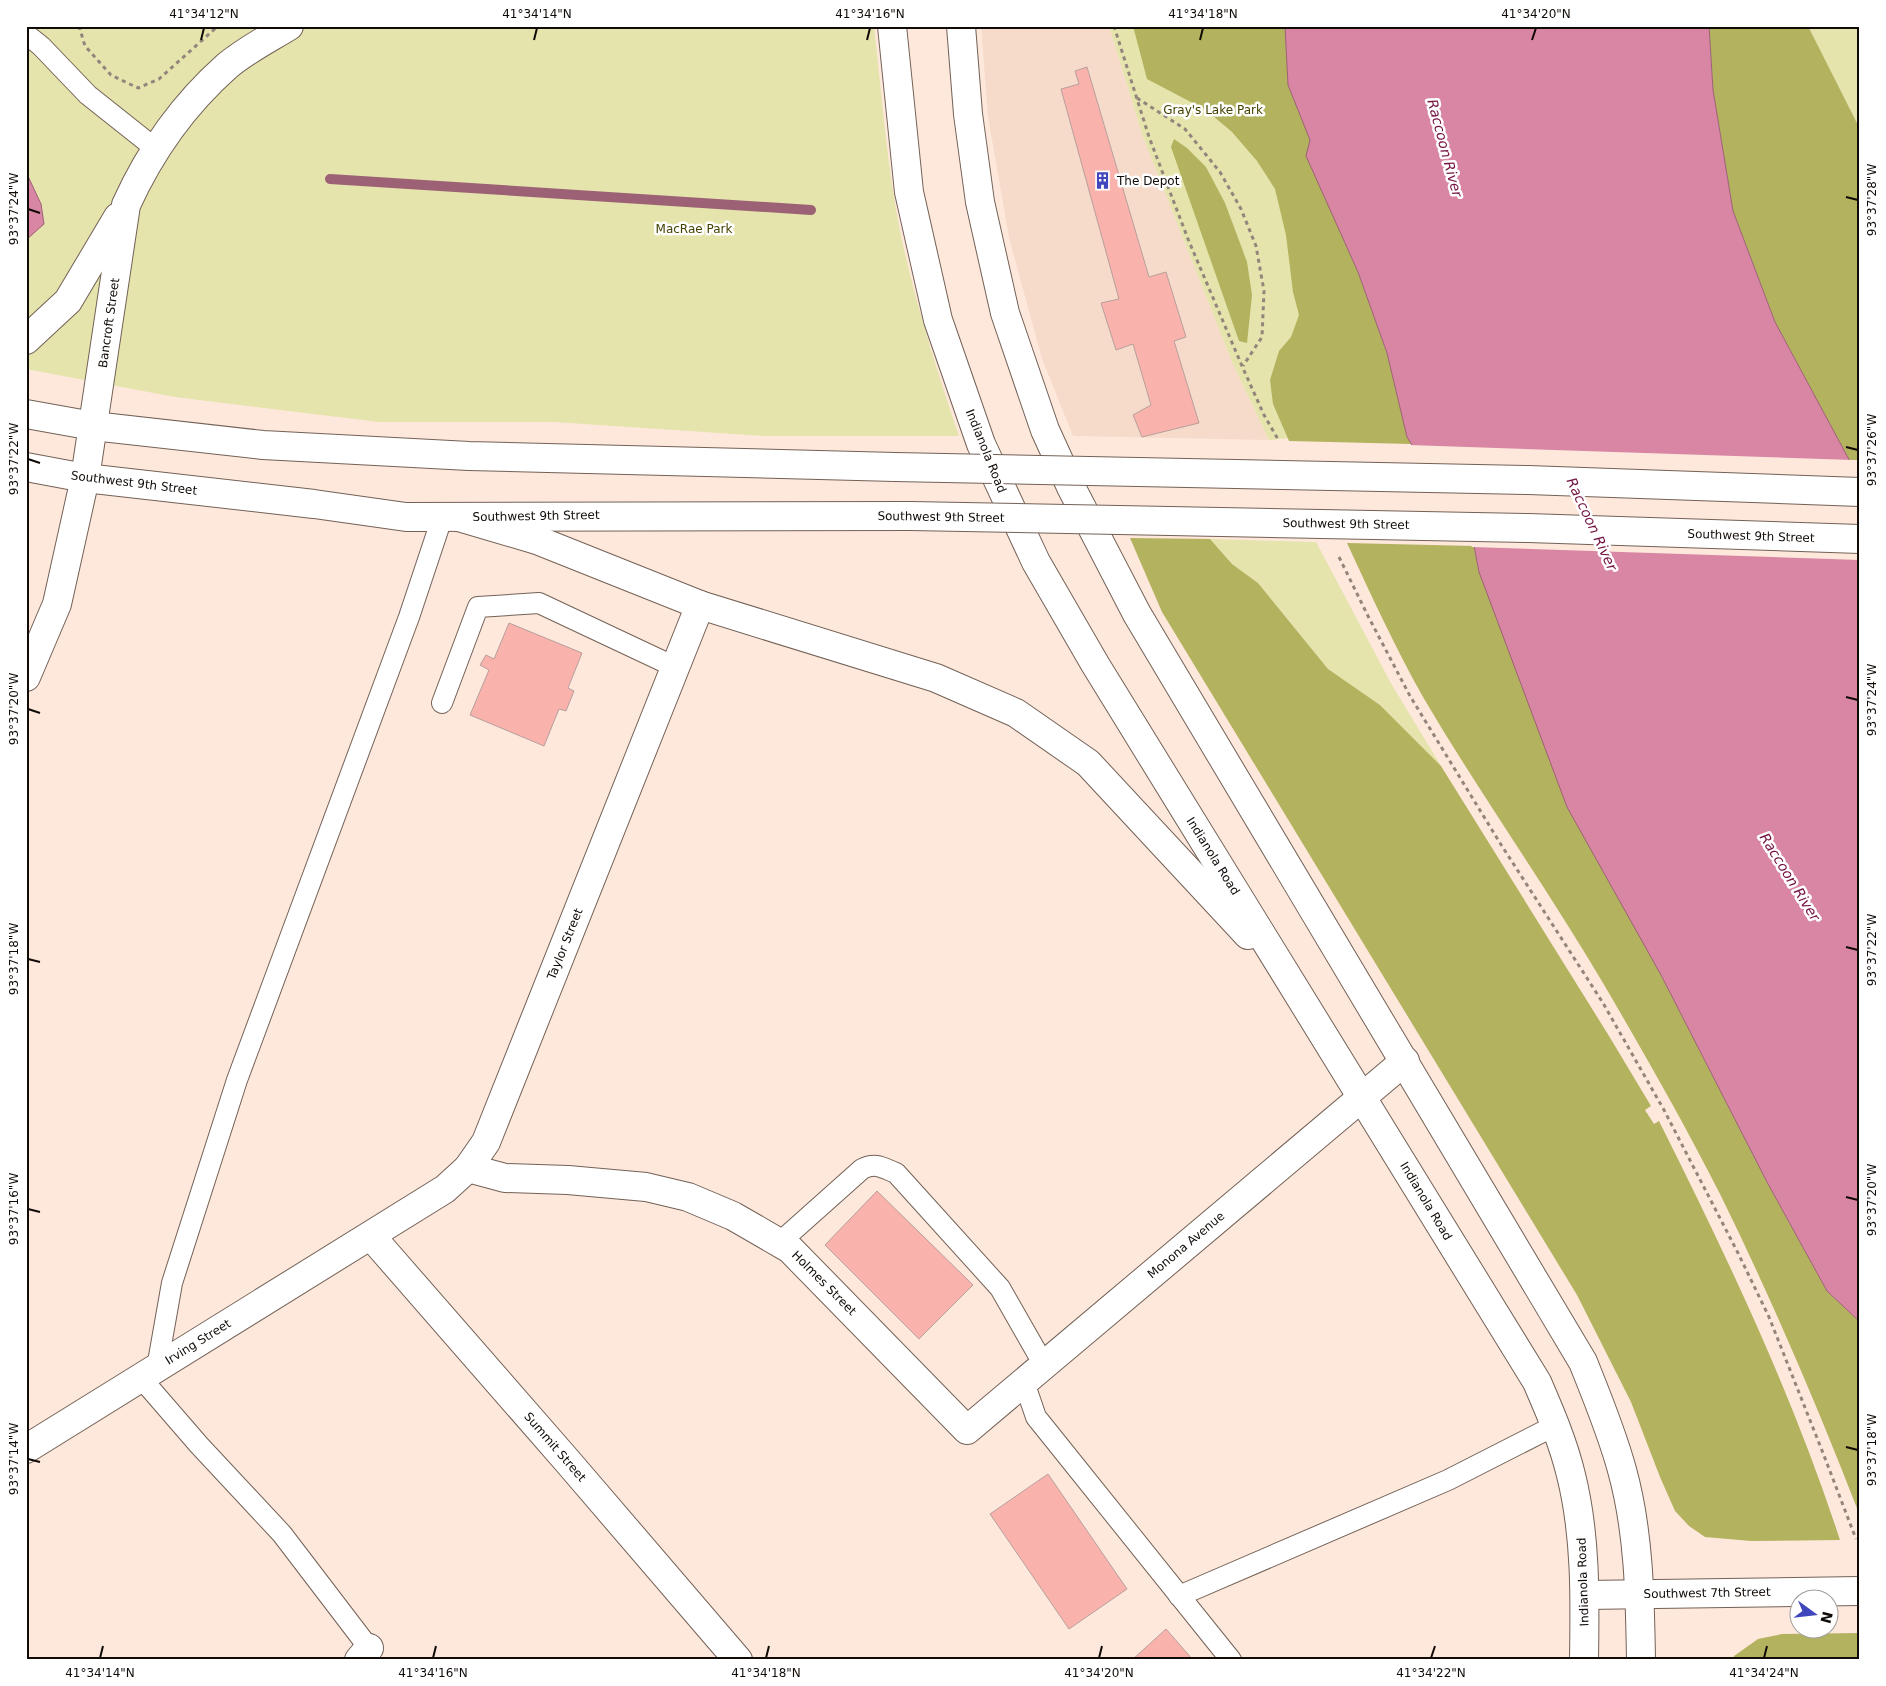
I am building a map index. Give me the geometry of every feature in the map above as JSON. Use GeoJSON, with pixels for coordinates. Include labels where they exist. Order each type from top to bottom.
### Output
{"type":"FeatureCollection","features":[{"type":"Feature","properties":{"kind":"main road","name":"Bancroft Street"},"geometry":{"type":"LineString","coordinates":[[26,677],[57,604],[85,478],[126,205],[140,174],[178,116],[228,66],[289,26]]}},
{"type":"Feature","properties":{"kind":"main road","name":"Indianola Road"},"geometry":{"type":"LineString","coordinates":[[892,26],[909,192],[938,320],[981,444],[1036,562],[1096,664],[1537,1382],[1556,1425],[1571,1475],[1580,1523],[1585,1595],[1584,1660]]}},
{"type":"Feature","properties":{"kind":"main road"},"geometry":{"type":"LineString","coordinates":[[961,26],[968,114],[980,202],[1005,313],[1045,430],[1137,614],[1583,1362],[1606,1418],[1622,1471],[1634,1530],[1640,1594],[1641,1660]]}},
{"type":"Feature","properties":{"kind":"main road"},"geometry":{"type":"LineString","coordinates":[[26,340],[68,301],[126,205]]}},
{"type":"Feature","properties":{"kind":"main road"},"geometry":{"type":"LineString","coordinates":[[26,414],[93,426],[263,445],[469,456],[1528,480],[1860,492]]}},
{"type":"Feature","properties":{"kind":"main road","name":"Southwest 9th Street"},"geometry":{"type":"LineString","coordinates":[[26,467],[85,478],[314,504],[406,517],[451,518],[560,515],[910,516],[1528,528],[1860,539]]}},
{"type":"Feature","properties":{"kind":"main road"},"geometry":{"type":"LineString","coordinates":[[451,518],[537,540],[700,605],[936,678],[1016,713],[1088,763],[1290,980]]}},
{"type":"Feature","properties":{"kind":"main road","name":"Taylor Street"},"geometry":{"type":"LineString","coordinates":[[371,1236],[445,1189],[468,1168],[486,1142],[700,605]]}},
{"type":"Feature","properties":{"kind":"main road","name":"Monona Avenue"},"geometry":{"type":"LineString","coordinates":[[968,1430],[1405,1061]]}},
{"type":"Feature","properties":{"kind":"main road","name":"Holmes Street"},"geometry":{"type":"LineString","coordinates":[[468,1168],[505,1178],[568,1180],[646,1187],[688,1197],[733,1216],[790,1249],[968,1430]]}},
{"type":"Feature","properties":{"kind":"main road","name":"Irving Street"},"geometry":{"type":"LineString","coordinates":[[26,1449],[371,1236]]}},
{"type":"Feature","properties":{"kind":"main road","name":"Summit Street"},"geometry":{"type":"LineString","coordinates":[[371,1236],[563,1455],[738,1660]]}},
{"type":"Feature","properties":{"kind":"main road","name":"Southwest 7th Street"},"geometry":{"type":"LineString","coordinates":[[1585,1595],[1860,1591]]}},
{"type":"Feature","properties":{"kind":"lane"},"geometry":{"type":"LineString","coordinates":[[36,26],[34,40],[88,95],[156,149]]}},
{"type":"Feature","properties":{"kind":"lane"},"geometry":{"type":"LineString","coordinates":[[364,1654],[282,1534],[199,1445],[149,1373],[172,1284],[237,1080],[406,626],[451,518]]}},
{"type":"Feature","properties":{"kind":"lane"},"geometry":{"type":"LineString","coordinates":[[442,703],[478,607],[539,604],[675,667]]}},
{"type":"Feature","properties":{"kind":"lane"},"geometry":{"type":"LineString","coordinates":[[779,1243],[862,1169],[870,1165],[896,1173],[1000,1288],[1044,1365]]}},
{"type":"Feature","properties":{"kind":"lane"},"geometry":{"type":"LineString","coordinates":[[1024,1382],[1036,1417],[1231,1660]]}},
{"type":"Feature","properties":{"kind":"lane"},"geometry":{"type":"LineString","coordinates":[[1179,1596],[1448,1480],[1556,1425]]}},
{"type":"Feature","properties":{"kind":"path"},"geometry":{"type":"LineString","coordinates":[[79,26],[85,46],[111,75],[138,88],[159,79],[218,26]]}},
{"type":"Feature","properties":{"kind":"path"},"geometry":{"type":"LineString","coordinates":[[1114,26],[1149,137],[1188,239],[1264,416],[1279,441]]}},
{"type":"Feature","properties":{"kind":"path"},"geometry":{"type":"LineString","coordinates":[[1137,98],[1185,129],[1220,172],[1245,218],[1256,246],[1264,291],[1262,338],[1242,366]]}},
{"type":"Feature","properties":{"kind":"path"},"geometry":{"type":"LineString","coordinates":[[1336,551],[1410,696],[1500,843],[1603,1003],[1664,1110],[1769,1317],[1856,1539]]}},
{"type":"Feature","properties":{"kind":"shaded area"},"geometry":{"type":"Polygon","coordinates":[[[981,26],[1109,26],[1143,137],[1232,362],[1269,440],[1073,436],[1042,359],[1009,238],[988,117],[981,26]]]}},
{"type":"Feature","properties":{"kind":"green space","name":"MacRae Park"},"geometry":{"type":"Polygon","coordinates":[[[26,26],[874,26],[888,158],[901,236],[927,337],[959,436],[764,436],[554,422],[379,422],[175,397],[26,369],[26,26]]]}},
{"type":"Feature","properties":{"kind":"green space","name":"Gray's Lake Park"},"geometry":{"type":"Polygon","coordinates":[[[1109,26],[1265,26],[1389,428],[1269,440],[1232,362],[1143,137],[1109,26]]]}},
{"type":"Feature","properties":{"kind":"green space"},"geometry":{"type":"Polygon","coordinates":[[[1133,26],[1285,26],[1288,85],[1311,140],[1307,156],[1358,272],[1387,353],[1407,436],[1411,444],[1289,441],[1273,404],[1270,380],[1279,351],[1291,337],[1299,315],[1293,292],[1286,235],[1275,189],[1257,161],[1232,132],[1206,110],[1147,79],[1133,26]]]}},
{"type":"Feature","properties":{"kind":"green space"},"geometry":{"type":"Polygon","coordinates":[[[1709,26],[1808,26],[1860,129],[1860,460],[1849,460],[1775,322],[1733,211],[1713,90],[1709,26]]]}},
{"type":"Feature","properties":{"kind":"green space"},"geometry":{"type":"Polygon","coordinates":[[[1808,26],[1860,26],[1860,129],[1808,26]]]}},
{"type":"Feature","properties":{"kind":"green space"},"geometry":{"type":"Polygon","coordinates":[[[1174,139],[1187,148],[1206,167],[1225,203],[1247,262],[1252,295],[1247,343],[1239,341],[1171,147],[1174,139]]]}},
{"type":"Feature","properties":{"kind":"green space"},"geometry":{"type":"Polygon","coordinates":[[[1130,538],[1210,539],[1232,564],[1258,583],[1328,669],[1380,705],[1441,766],[1651,1106],[1645,1110],[1654,1124],[1659,1121],[1734,1275],[1780,1379],[1840,1540],[1751,1541],[1705,1537],[1689,1526],[1675,1511],[1631,1402],[1577,1295],[1162,612],[1130,538]]]}},
{"type":"Feature","properties":{"kind":"green space"},"geometry":{"type":"Polygon","coordinates":[[[1210,539],[1316,542],[1392,685],[1441,766],[1380,705],[1328,669],[1258,583],[1232,564],[1210,539]]]}},
{"type":"Feature","properties":{"kind":"green space"},"geometry":{"type":"Polygon","coordinates":[[[1347,543],[1474,546],[1479,572],[1661,975],[1767,1182],[1827,1291],[1860,1322],[1860,1516],[1811,1394],[1776,1314],[1707,1169],[1649,1062],[1603,983],[1423,697],[1393,640],[1347,543]]]}},
{"type":"Feature","properties":{"kind":"green space"},"geometry":{"type":"Polygon","coordinates":[[[1838,1633],[1860,1633],[1860,1660],[1732,1660],[1734,1656],[1758,1639],[1788,1634],[1788,1638],[1838,1638],[1838,1633]]]}},
{"type":"Feature","properties":{"kind":"water","name":"Raccoon River"},"geometry":{"type":"Polygon","coordinates":[[[1285,26],[1709,26],[1713,90],[1733,211],[1775,322],[1860,480],[1860,1322],[1827,1291],[1767,1182],[1661,975],[1567,807],[1479,572],[1474,546],[1407,437],[1387,353],[1358,272],[1306,156],[1310,140],[1288,85],[1285,26]]]}},
{"type":"Feature","properties":{"kind":"water"},"geometry":{"type":"Polygon","coordinates":[[[26,172],[41,204],[44,224],[26,240],[26,172]]]}},
{"type":"Feature","properties":{"kind":"pier"},"geometry":{"type":"Polygon","coordinates":[[[1409,445],[1852,460],[1860,474],[1860,560],[1472,547],[1409,445]]]}},
{"type":"Feature","properties":{"kind":"building","name":"The Depot"},"geometry":{"type":"Polygon","coordinates":[[[1087,67],[1149,277],[1166,272],[1186,337],[1174,341],[1199,423],[1142,437],[1133,415],[1151,405],[1133,344],[1116,350],[1101,303],[1119,299],[1061,89],[1079,84],[1075,71],[1087,67]]]}},
{"type":"Feature","properties":{"kind":"building"},"geometry":{"type":"Polygon","coordinates":[[[509,623],[582,653],[568,688],[574,691],[566,711],[559,709],[544,746],[470,715],[489,670],[480,665],[486,655],[494,659],[509,623]]]}},
{"type":"Feature","properties":{"kind":"building"},"geometry":{"type":"Polygon","coordinates":[[[877,1191],[973,1285],[919,1339],[825,1245],[877,1191]]]}},
{"type":"Feature","properties":{"kind":"building"},"geometry":{"type":"Polygon","coordinates":[[[1048,1474],[1127,1589],[1069,1629],[990,1514],[1048,1474]]]}},
{"type":"Feature","properties":{"kind":"building"},"geometry":{"type":"Polygon","coordinates":[[[1166,1629],[1193,1660],[1132,1660],[1166,1629]]]}},
{"type":"Feature","properties":{"kind":"waterway"},"geometry":{"type":"LineString","coordinates":[[330,179],[811,210]]}},
{"type":"Feature","properties":{"kind":"place","name":"The Depot"},"geometry":{"type":"Point","coordinates":[1103,181]}}]}
